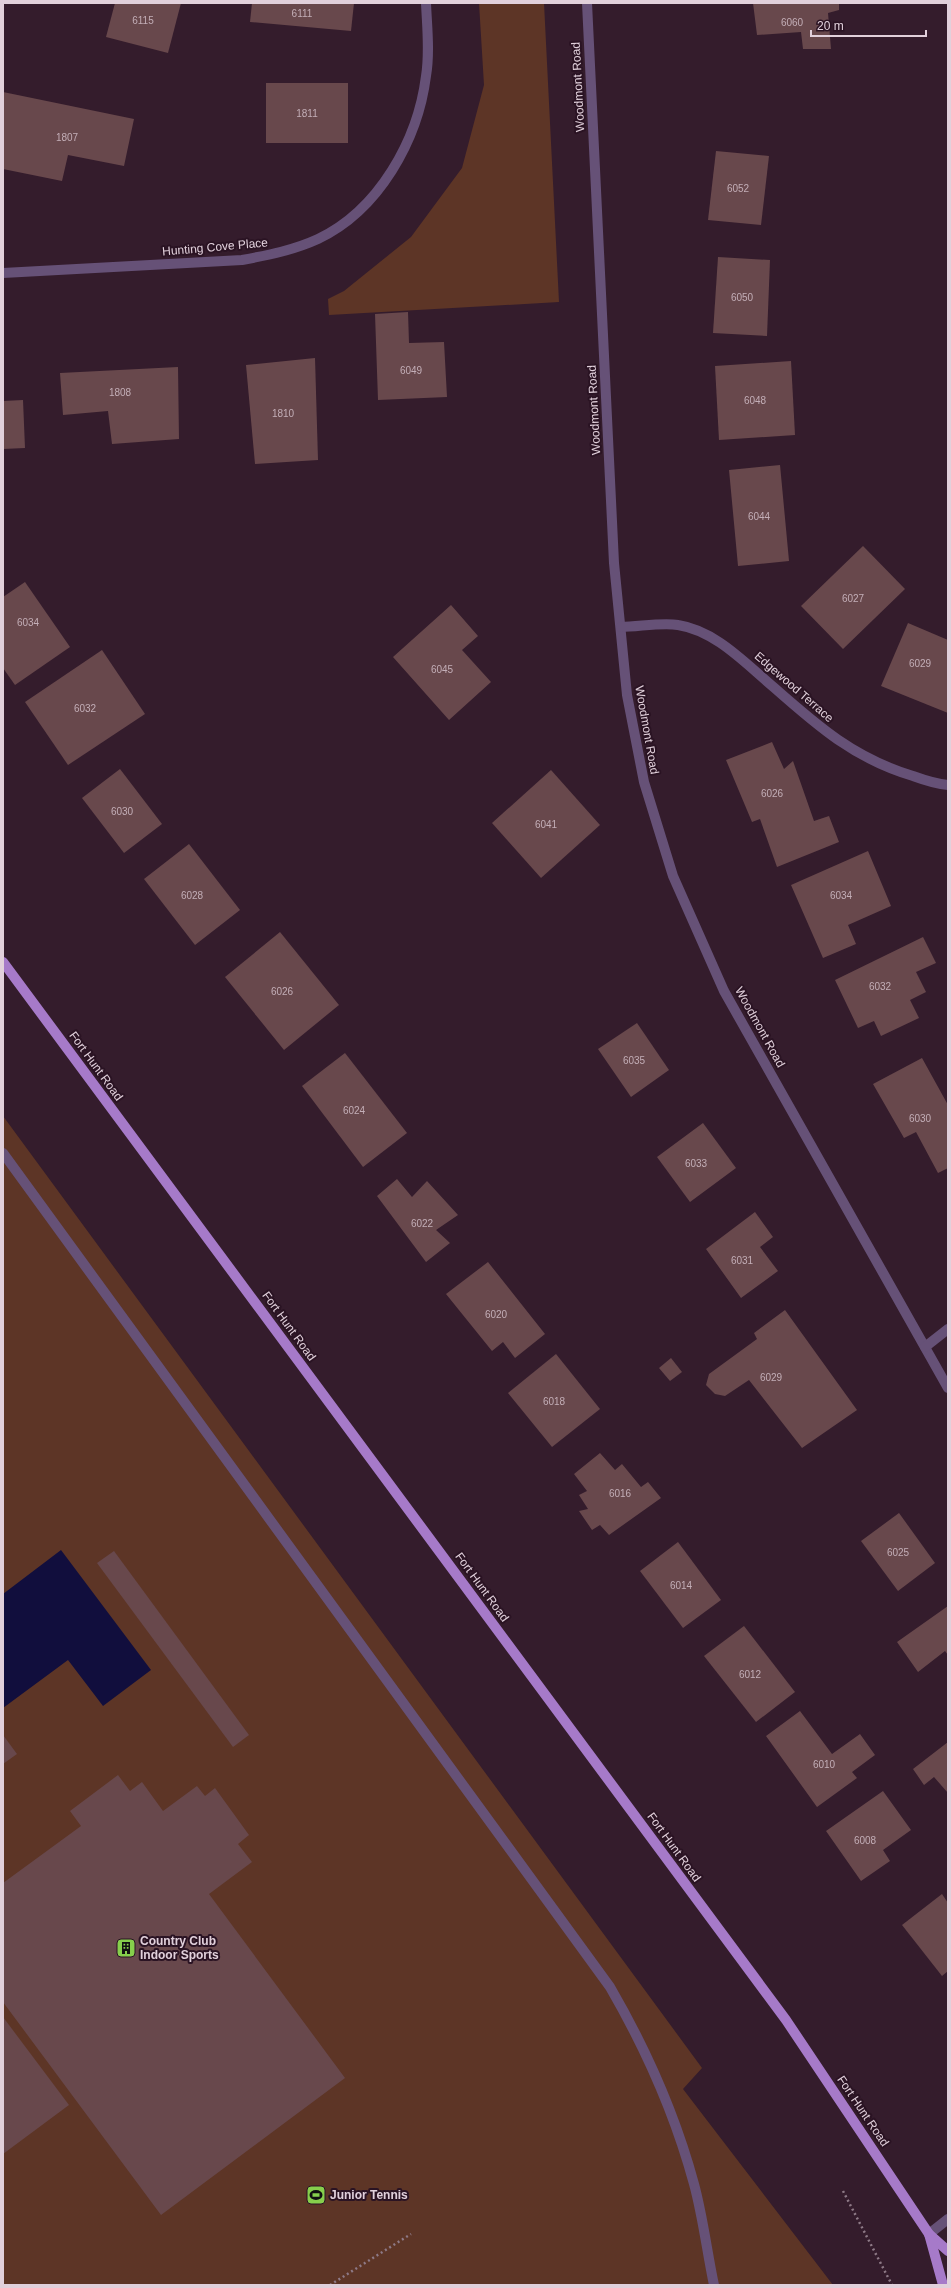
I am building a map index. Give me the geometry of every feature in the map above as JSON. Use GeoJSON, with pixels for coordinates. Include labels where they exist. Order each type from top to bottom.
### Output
{"type":"FeatureCollection","features":[{"type":"Feature","properties":{"kind":"main road","name":"Fort Hunt Road"},"geometry":{"type":"LineString","coordinates":[[3,962],[786,2020],[929,2234],[948,2251]]}},
{"type":"Feature","properties":{"kind":"main road","name":"Fort Hunt Road"},"geometry":{"type":"LineString","coordinates":[[929,2234],[944,2285]]}},
{"type":"Feature","properties":{"kind":"street","name":"Hunting Cove Place"},"geometry":{"type":"LineString","coordinates":[[3,273],[242,260],[275,254],[319,238],[347,220],[376,193],[399,160],[415,124],[426,76],[428,46],[426,3]]}},
{"type":"Feature","properties":{"kind":"street","name":"Woodmont Road"},"geometry":{"type":"LineString","coordinates":[[587,3],[614,562],[626,695],[644,782],[673,876],[724,991],[948,1388]]}},
{"type":"Feature","properties":{"kind":"street","name":"Edgewood Terrace"},"geometry":{"type":"LineString","coordinates":[[621,627],[678,625],[709,636],[733,651],[817,726],[844,745],[886,768],[938,784],[948,785]]}},
{"type":"Feature","properties":{"kind":"street"},"geometry":{"type":"LineString","coordinates":[[3,1153],[610,1987],[640,2040],[669,2104],[695,2185],[714,2285]]}},
{"type":"Feature","properties":{"kind":"street"},"geometry":{"type":"LineString","coordinates":[[925,1347],[948,1329]]}},
{"type":"Feature","properties":{"kind":"street"},"geometry":{"type":"LineString","coordinates":[[929,2234],[948,2219]]}},
{"type":"Feature","properties":{"kind":"path"},"geometry":{"type":"LineString","coordinates":[[843,2191],[892,2285]]}},
{"type":"Feature","properties":{"kind":"path"},"geometry":{"type":"LineString","coordinates":[[330,2285],[411,2234]]}},
{"type":"Feature","properties":{"kind":"shaded area"},"geometry":{"type":"Polygon","coordinates":[[[479,3],[544,3],[559,302],[329,315],[328,299],[344,291],[411,237],[462,168],[484,85],[479,3]]]}},
{"type":"Feature","properties":{"kind":"shaded area"},"geometry":{"type":"Polygon","coordinates":[[[3,1116],[702,2068],[683,2089],[833,2285],[3,2285],[3,1116]]]}},
{"type":"Feature","properties":{"kind":"shaded area"},"geometry":{"type":"Polygon","coordinates":[[[61,1550],[151,1670],[103,1706],[68,1660],[3,1708],[3,1594],[61,1550]]]}},
{"type":"Feature","properties":{"kind":"building"},"geometry":{"type":"Polygon","coordinates":[[[115,3],[181,3],[168,53],[106,37],[115,3]]]}},
{"type":"Feature","properties":{"kind":"building"},"geometry":{"type":"Polygon","coordinates":[[[252,3],[354,3],[351,31],[250,22],[252,3]]]}},
{"type":"Feature","properties":{"kind":"building"},"geometry":{"type":"Polygon","coordinates":[[[753,3],[839,3],[839,10],[828,13],[831,49],[803,49],[801,32],[757,35],[753,3]]]}},
{"type":"Feature","properties":{"kind":"building"},"geometry":{"type":"Polygon","coordinates":[[[266,83],[348,83],[348,143],[266,143],[266,83]]]}},
{"type":"Feature","properties":{"kind":"building"},"geometry":{"type":"Polygon","coordinates":[[[3,92],[134,119],[124,166],[68,155],[62,181],[3,169],[3,92]]]}},
{"type":"Feature","properties":{"kind":"building"},"geometry":{"type":"Polygon","coordinates":[[[716,151],[769,156],[761,225],[708,220],[716,151]]]}},
{"type":"Feature","properties":{"kind":"building"},"geometry":{"type":"Polygon","coordinates":[[[718,257],[770,260],[767,336],[713,333],[718,257]]]}},
{"type":"Feature","properties":{"kind":"building"},"geometry":{"type":"Polygon","coordinates":[[[408,312],[409,343],[444,342],[447,397],[378,400],[375,314],[408,312]]]}},
{"type":"Feature","properties":{"kind":"building"},"geometry":{"type":"Polygon","coordinates":[[[315,358],[318,460],[255,464],[246,365],[315,358]]]}},
{"type":"Feature","properties":{"kind":"building"},"geometry":{"type":"Polygon","coordinates":[[[791,361],[795,435],[719,440],[715,366],[791,361]]]}},
{"type":"Feature","properties":{"kind":"building"},"geometry":{"type":"Polygon","coordinates":[[[178,367],[179,439],[112,444],[108,411],[63,415],[60,373],[178,367]]]}},
{"type":"Feature","properties":{"kind":"building"},"geometry":{"type":"Polygon","coordinates":[[[23,400],[25,448],[3,449],[3,401],[23,400]]]}},
{"type":"Feature","properties":{"kind":"building"},"geometry":{"type":"Polygon","coordinates":[[[780,465],[789,561],[738,566],[729,470],[780,465]]]}},
{"type":"Feature","properties":{"kind":"building"},"geometry":{"type":"Polygon","coordinates":[[[863,546],[905,589],[843,649],[801,606],[863,546]]]}},
{"type":"Feature","properties":{"kind":"building"},"geometry":{"type":"Polygon","coordinates":[[[25,582],[70,647],[15,685],[3,668],[3,597],[25,582]]]}},
{"type":"Feature","properties":{"kind":"building"},"geometry":{"type":"Polygon","coordinates":[[[451,605],[478,636],[462,650],[491,682],[449,720],[393,657],[451,605]]]}},
{"type":"Feature","properties":{"kind":"building"},"geometry":{"type":"Polygon","coordinates":[[[908,623],[948,640],[948,713],[881,686],[908,623]]]}},
{"type":"Feature","properties":{"kind":"building"},"geometry":{"type":"Polygon","coordinates":[[[102,650],[145,714],[68,765],[25,702],[102,650]]]}},
{"type":"Feature","properties":{"kind":"building"},"geometry":{"type":"Polygon","coordinates":[[[772,742],[784,769],[793,761],[814,821],[829,816],[839,842],[777,867],[760,819],[752,822],[726,760],[772,742]]]}},
{"type":"Feature","properties":{"kind":"building"},"geometry":{"type":"Polygon","coordinates":[[[120,769],[162,824],[124,853],[82,798],[120,769]]]}},
{"type":"Feature","properties":{"kind":"building"},"geometry":{"type":"Polygon","coordinates":[[[551,770],[600,825],[541,878],[492,823],[551,770]]]}},
{"type":"Feature","properties":{"kind":"building"},"geometry":{"type":"Polygon","coordinates":[[[189,844],[240,910],[195,945],[144,879],[189,844]]]}},
{"type":"Feature","properties":{"kind":"building"},"geometry":{"type":"Polygon","coordinates":[[[868,851],[891,906],[848,925],[856,944],[823,958],[791,885],[868,851]]]}},
{"type":"Feature","properties":{"kind":"building"},"geometry":{"type":"Polygon","coordinates":[[[280,932],[339,1005],[284,1050],[225,977],[280,932]]]}},
{"type":"Feature","properties":{"kind":"building"},"geometry":{"type":"Polygon","coordinates":[[[923,937],[936,963],[916,972],[926,992],[910,1000],[919,1018],[881,1036],[874,1021],[858,1028],[835,980],[923,937]]]}},
{"type":"Feature","properties":{"kind":"building"},"geometry":{"type":"Polygon","coordinates":[[[637,1023],[669,1070],[631,1097],[598,1049],[637,1023]]]}},
{"type":"Feature","properties":{"kind":"building"},"geometry":{"type":"Polygon","coordinates":[[[345,1053],[407,1133],[363,1167],[302,1086],[345,1053]]]}},
{"type":"Feature","properties":{"kind":"building"},"geometry":{"type":"Polygon","coordinates":[[[922,1058],[948,1105],[948,1168],[938,1173],[916,1132],[904,1138],[873,1084],[922,1058]]]}},
{"type":"Feature","properties":{"kind":"building"},"geometry":{"type":"Polygon","coordinates":[[[703,1123],[736,1168],[690,1202],[657,1157],[703,1123]]]}},
{"type":"Feature","properties":{"kind":"building"},"geometry":{"type":"Polygon","coordinates":[[[397,1179],[412,1197],[427,1181],[458,1215],[436,1230],[450,1243],[426,1262],[377,1196],[397,1179]]]}},
{"type":"Feature","properties":{"kind":"building"},"geometry":{"type":"Polygon","coordinates":[[[755,1212],[773,1237],[760,1247],[778,1271],[741,1298],[706,1249],[755,1212]]]}},
{"type":"Feature","properties":{"kind":"building"},"geometry":{"type":"Polygon","coordinates":[[[488,1262],[545,1334],[515,1358],[503,1342],[492,1351],[446,1294],[488,1262]]]}},
{"type":"Feature","properties":{"kind":"building"},"geometry":{"type":"Polygon","coordinates":[[[785,1310],[857,1410],[802,1448],[749,1380],[725,1396],[715,1394],[706,1385],[709,1374],[757,1339],[754,1333],[785,1310]]]}},
{"type":"Feature","properties":{"kind":"building"},"geometry":{"type":"Polygon","coordinates":[[[556,1354],[600,1409],[552,1447],[508,1393],[556,1354]]]}},
{"type":"Feature","properties":{"kind":"building"},"geometry":{"type":"Polygon","coordinates":[[[671,1358],[682,1372],[670,1381],[659,1368],[671,1358]]]}},
{"type":"Feature","properties":{"kind":"building"},"geometry":{"type":"Polygon","coordinates":[[[600,1453],[615,1470],[622,1464],[641,1487],[648,1482],[661,1498],[609,1535],[600,1525],[592,1530],[579,1511],[588,1509],[579,1495],[587,1491],[574,1474],[600,1453]]]}},
{"type":"Feature","properties":{"kind":"building"},"geometry":{"type":"Polygon","coordinates":[[[899,1513],[935,1563],[898,1591],[861,1541],[899,1513]]]}},
{"type":"Feature","properties":{"kind":"building"},"geometry":{"type":"Polygon","coordinates":[[[678,1542],[721,1600],[683,1628],[640,1571],[678,1542]]]}},
{"type":"Feature","properties":{"kind":"building"},"geometry":{"type":"Polygon","coordinates":[[[114,1551],[249,1735],[233,1747],[97,1563],[114,1551]]]}},
{"type":"Feature","properties":{"kind":"building"},"geometry":{"type":"Polygon","coordinates":[[[948,1606],[948,1655],[945,1651],[918,1672],[897,1642],[948,1606]]]}},
{"type":"Feature","properties":{"kind":"building"},"geometry":{"type":"Polygon","coordinates":[[[744,1626],[795,1692],[756,1722],[704,1656],[744,1626]]]}},
{"type":"Feature","properties":{"kind":"building"},"geometry":{"type":"Polygon","coordinates":[[[800,1711],[832,1754],[860,1734],[875,1755],[852,1772],[857,1778],[817,1807],[766,1736],[800,1711]]]}},
{"type":"Feature","properties":{"kind":"building"},"geometry":{"type":"Polygon","coordinates":[[[3,1735],[17,1754],[3,1764],[3,1735]]]}},
{"type":"Feature","properties":{"kind":"building"},"geometry":{"type":"Polygon","coordinates":[[[948,1742],[948,1793],[934,1777],[924,1785],[913,1769],[948,1742]]]}},
{"type":"Feature","properties":{"kind":"building","name":"Country Club Indoor Sports"},"geometry":{"type":"Polygon","coordinates":[[[118,1775],[130,1791],[142,1782],[163,1811],[197,1786],[205,1796],[215,1788],[249,1835],[238,1844],[252,1862],[209,1894],[345,2078],[161,2215],[3,2002],[3,1883],[81,1826],[70,1811],[118,1775]]]}},
{"type":"Feature","properties":{"kind":"building"},"geometry":{"type":"Polygon","coordinates":[[[883,1791],[911,1830],[883,1850],[890,1861],[861,1881],[826,1831],[883,1791]]]}},
{"type":"Feature","properties":{"kind":"building"},"geometry":{"type":"Polygon","coordinates":[[[942,1894],[948,1903],[948,1971],[942,1976],[902,1925],[942,1894]]]}},
{"type":"Feature","properties":{"kind":"building"},"geometry":{"type":"Polygon","coordinates":[[[3,2017],[69,2105],[3,2154],[3,2017]]]}},
{"type":"Feature","properties":{"kind":"place","name":"Country Club Indoor Sports"},"geometry":{"type":"Point","coordinates":[126,1948]}},
{"type":"Feature","properties":{"kind":"place","name":"Junior Tennis"},"geometry":{"type":"Point","coordinates":[316,2195]}}]}
